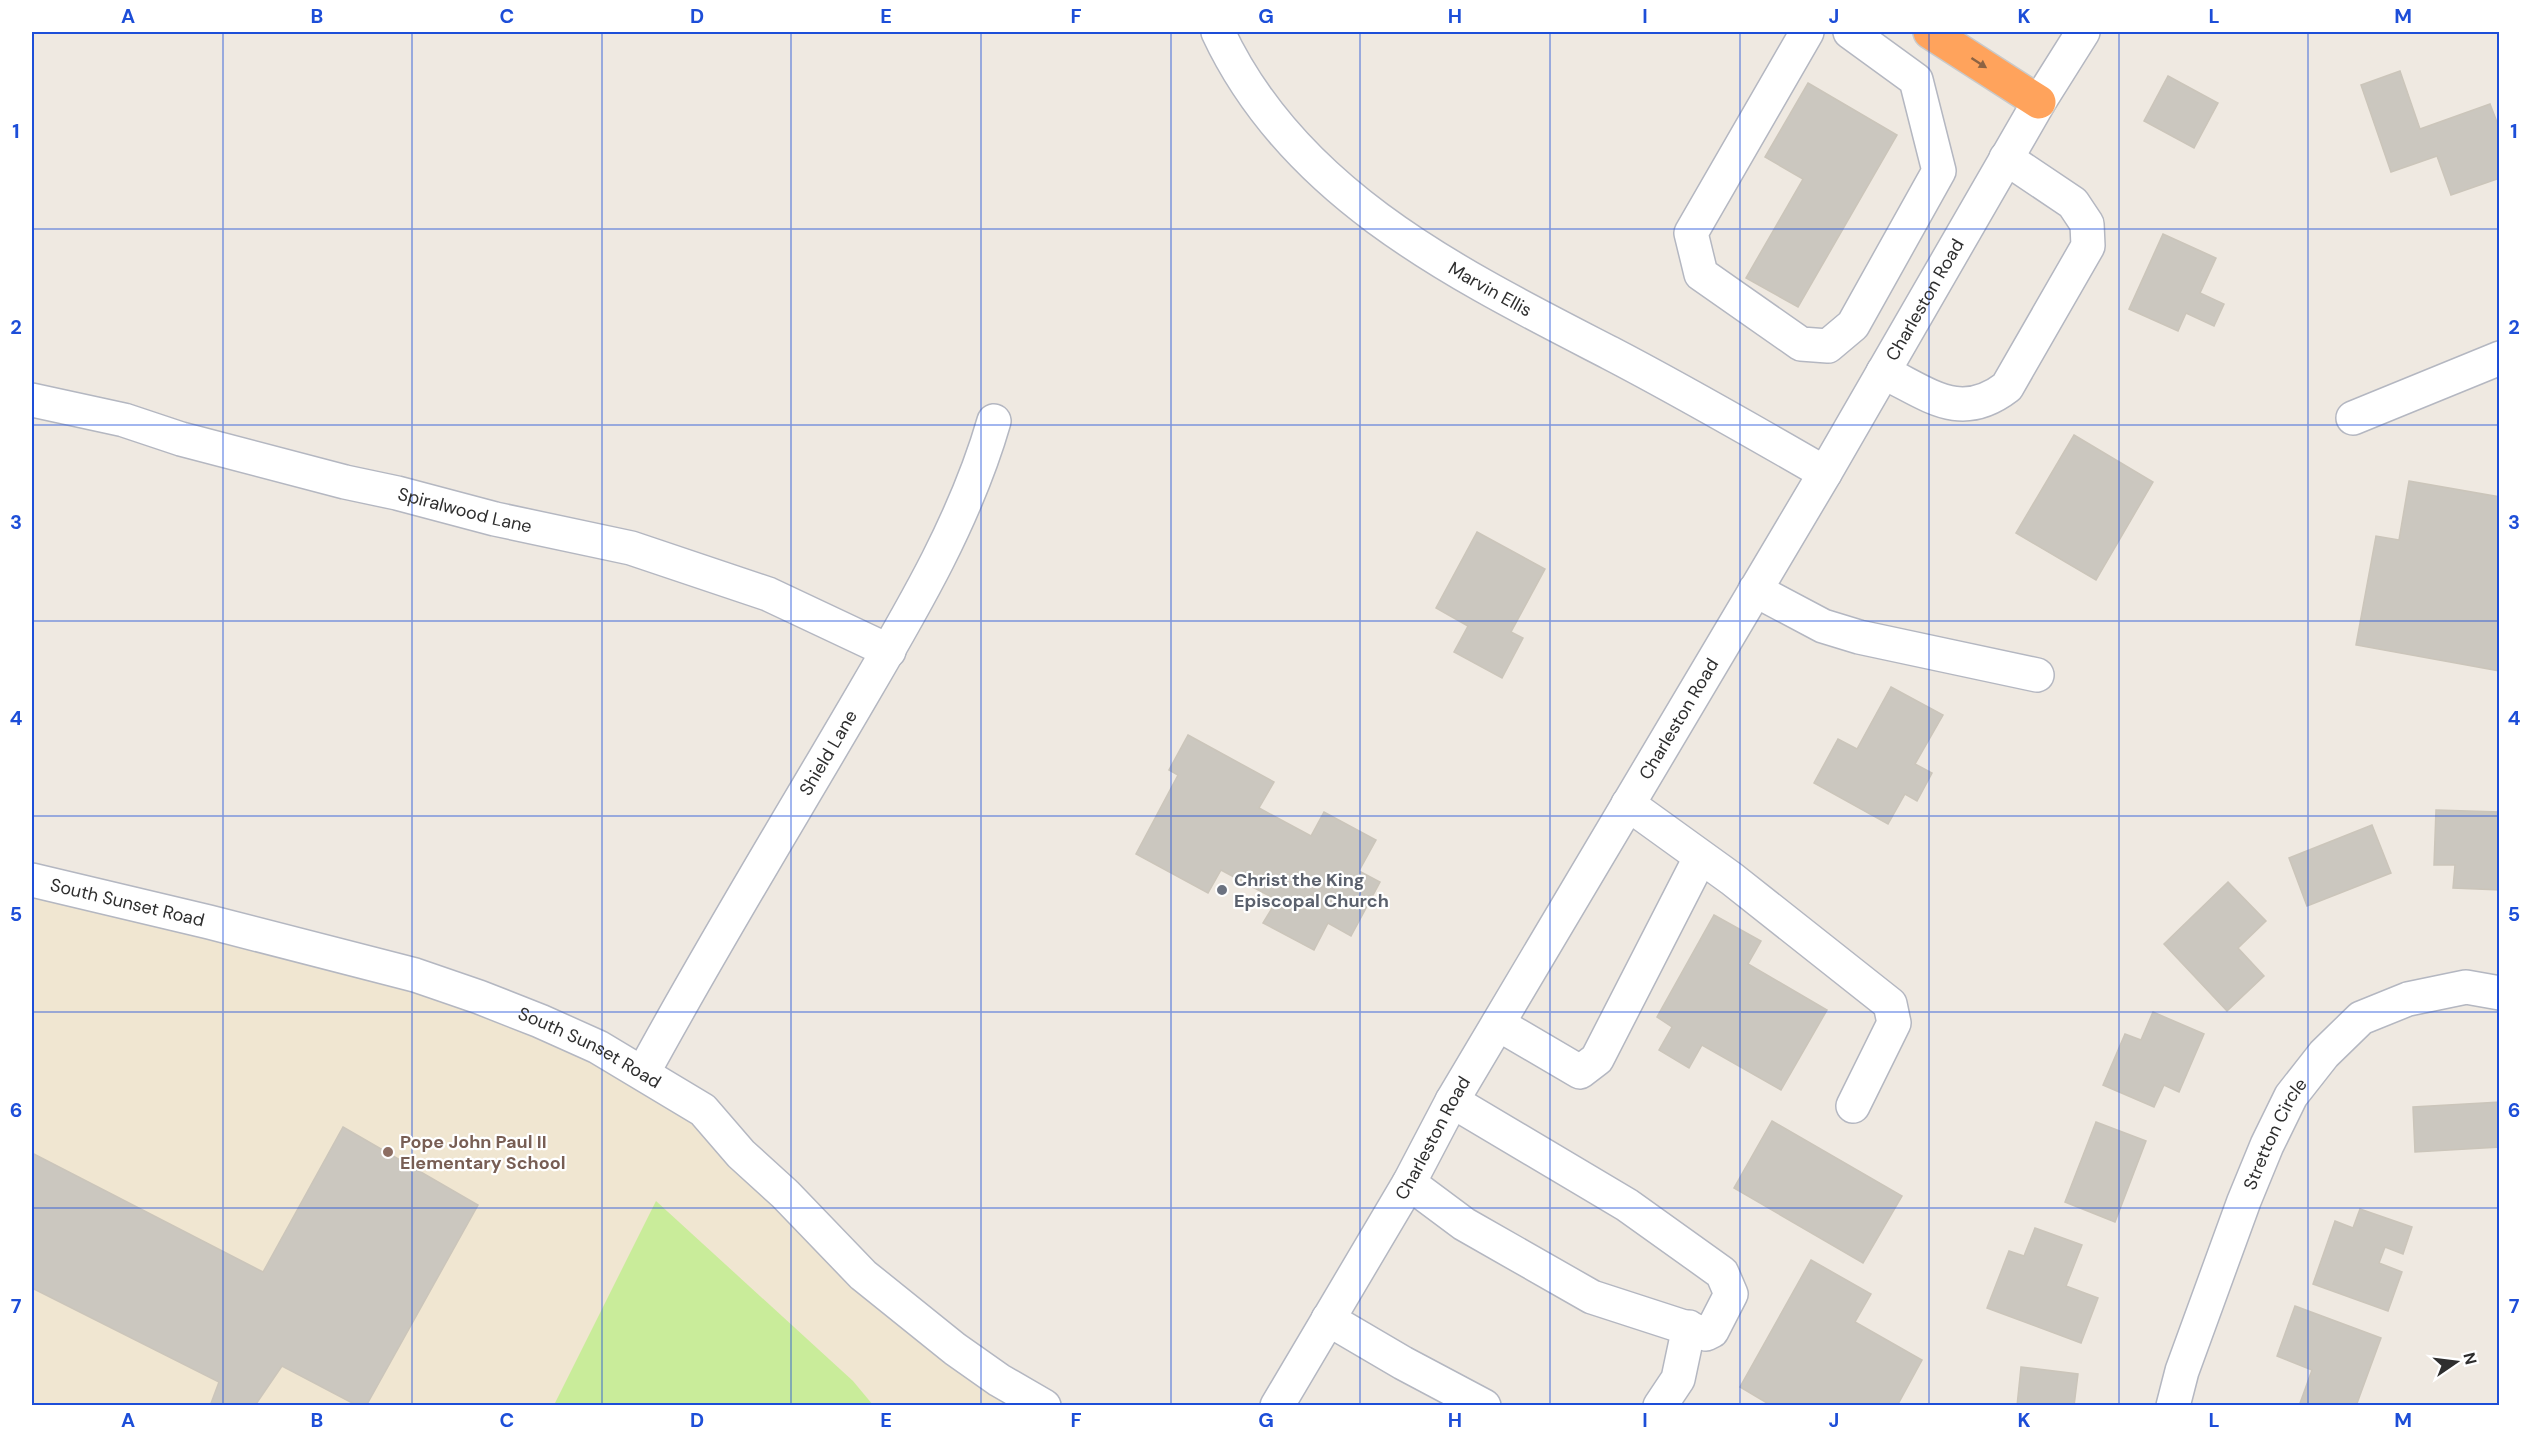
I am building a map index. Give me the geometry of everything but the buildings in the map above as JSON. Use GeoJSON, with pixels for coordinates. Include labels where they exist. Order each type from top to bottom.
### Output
{"type":"FeatureCollection","features":[{"type":"Feature","properties":{"kind":"highway"},"geometry":{"type":"LineString","coordinates":[[1930,32],[2039,102]]}},
{"type":"Feature","properties":{"kind":"street","name":"Marvin Ellis"},"geometry":{"type":"LineString","coordinates":[[1218,32],[1247,85],[1322,174],[1413,245],[1513,303],[1753,431],[1825,473]]}},
{"type":"Feature","properties":{"kind":"street"},"geometry":{"type":"LineString","coordinates":[[1807,32],[1691,233],[1701,274],[1800,344],[1828,346],[1853,325],[1939,171],[1916,80],[1851,32]]}},
{"type":"Feature","properties":{"kind":"street","name":"Charleston Road"},"geometry":{"type":"LineString","coordinates":[[1277,1406],[1409,1183],[1452,1101],[1825,473],[2039,102],[2083,32]]}},
{"type":"Feature","properties":{"kind":"street"},"geometry":{"type":"LineString","coordinates":[[1883,372],[1944,401],[1967,406],[1990,400],[2007,387],[2088,246],[2087,224],[2073,203],[2006,158]]}},
{"type":"Feature","properties":{"kind":"street"},"geometry":{"type":"LineString","coordinates":[[1895,247],[1938,276]]}},
{"type":"Feature","properties":{"kind":"street"},"geometry":{"type":"LineString","coordinates":[[2353,418],[2499,358]]}},
{"type":"Feature","properties":{"kind":"street","name":"Spiralwood Lane"},"geometry":{"type":"LineString","coordinates":[[32,400],[124,420],[226,451],[345,482],[495,519],[631,548],[768,594],[889,651]]}},
{"type":"Feature","properties":{"kind":"street","name":"Shield Lane"},"geometry":{"type":"LineString","coordinates":[[643,1073],[737,905],[917,602],[957,520],[986,449],[994,422]]}},
{"type":"Feature","properties":{"kind":"street"},"geometry":{"type":"LineString","coordinates":[[1755,590],[1823,626],[1859,637],[2037,675]]}},
{"type":"Feature","properties":{"kind":"street"},"geometry":{"type":"LineString","coordinates":[[1628,804],[1732,879],[1890,1004],[1894,1023],[1853,1106]]}},
{"type":"Feature","properties":{"kind":"street"},"geometry":{"type":"LineString","coordinates":[[1498,1024],[1580,1072],[1597,1059],[1700,858]]}},
{"type":"Feature","properties":{"kind":"street","name":"South Sunset Road"},"geometry":{"type":"LineString","coordinates":[[32,880],[209,922],[415,975],[479,997],[598,1047],[703,1110],[741,1154],[785,1194],[863,1275],[955,1349],[999,1380],[1044,1406]]}},
{"type":"Feature","properties":{"kind":"street","name":"Stretton Circle"},"geometry":{"type":"LineString","coordinates":[[2173,1406],[2182,1371],[2244,1201],[2267,1145],[2291,1096],[2324,1054],[2361,1018],[2408,999],[2466,987],[2499,993]]}},
{"type":"Feature","properties":{"kind":"street"},"geometry":{"type":"LineString","coordinates":[[1409,1183],[1464,1224],[1592,1297],[1706,1334],[1712,1331],[1731,1294],[1722,1273],[1627,1205],[1452,1101]]}},
{"type":"Feature","properties":{"kind":"street"},"geometry":{"type":"LineString","coordinates":[[1328,1319],[1403,1363],[1484,1406]]}},
{"type":"Feature","properties":{"kind":"street"},"geometry":{"type":"LineString","coordinates":[[1660,1406],[1678,1379],[1689,1328]]}},
{"type":"Feature","properties":{"kind":"shaded area","name":"Pope John Paul II Elementary School"},"geometry":{"type":"Polygon","coordinates":[[[32,880],[346,956],[598,1047],[785,1194],[1044,1406],[32,1406],[32,880]]]}},
{"type":"Feature","properties":{"kind":"green space"},"geometry":{"type":"Polygon","coordinates":[[[656,1201],[853,1381],[873,1405],[554,1405],[656,1201]]]}},
{"type":"Feature","properties":{"kind":"place","name":"Christ the King Episcopal Church"},"geometry":{"type":"Point","coordinates":[1222,890]}},
{"type":"Feature","properties":{"kind":"place","name":"Pope John Paul II Elementary School"},"geometry":{"type":"Point","coordinates":[388,1152]}}]}
